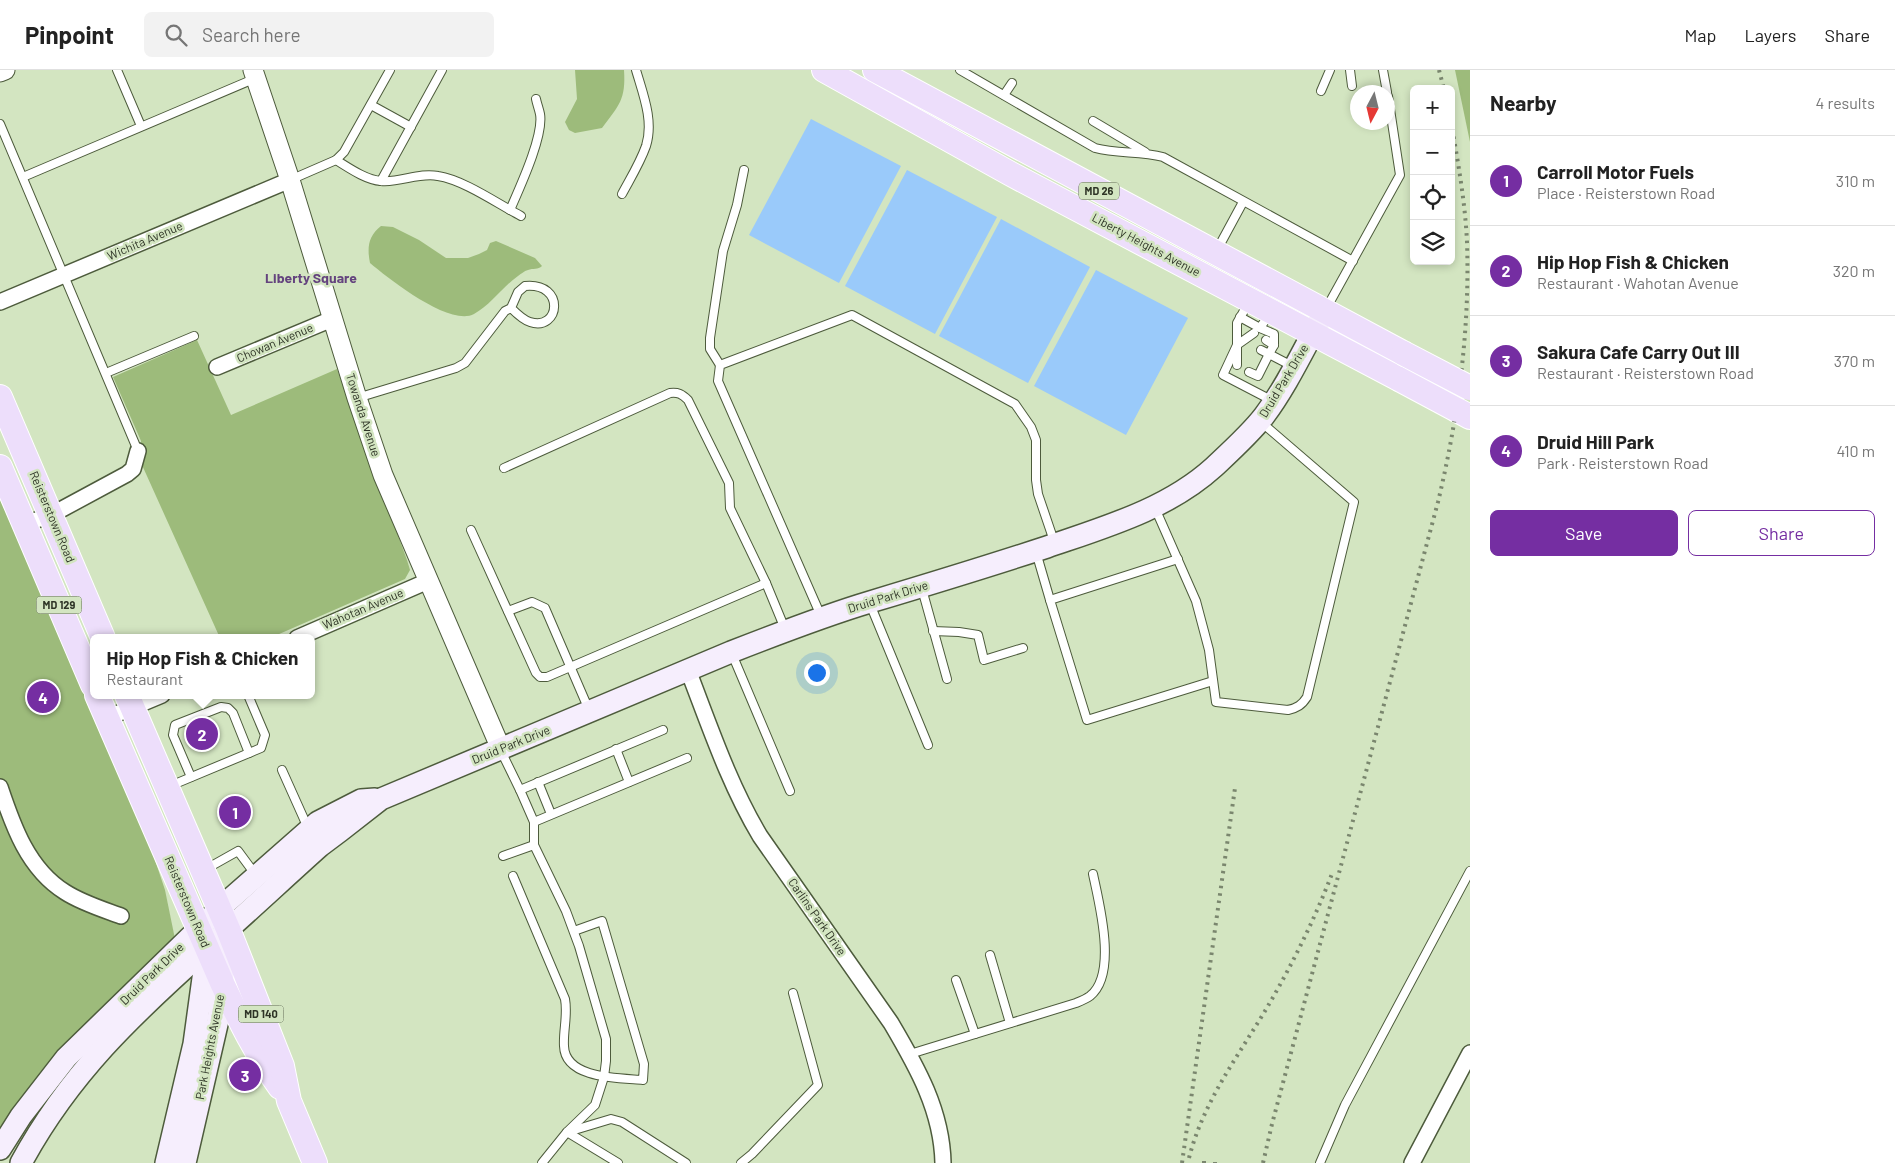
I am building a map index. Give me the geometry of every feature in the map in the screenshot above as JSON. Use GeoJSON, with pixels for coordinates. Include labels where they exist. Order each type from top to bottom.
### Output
{"type":"FeatureCollection","features":[{"type":"Feature","properties":{"kind":"main road","name":"Liberty Heights Avenue"},"geometry":{"type":"LineString","coordinates":[[824,70],[995,165],[1245,309],[1262,324],[1312,333],[1470,417]]}},
{"type":"Feature","properties":{"kind":"main road","name":"Liberty Heights Avenue"},"geometry":{"type":"LineString","coordinates":[[875,70],[1470,388]]}},
{"type":"Feature","properties":{"kind":"main road","name":"Druid Park Drive"},"geometry":{"type":"LineString","coordinates":[[0,1149],[21,1116],[66,1058],[202,939],[314,837],[333,813],[361,800],[381,798],[731,652],[786,631],[870,602],[1035,551],[1116,523],[1155,506],[1181,491],[1213,468],[1260,421],[1274,402],[1325,311]]}},
{"type":"Feature","properties":{"kind":"main road","name":"Reisterstown Road"},"geometry":{"type":"LineString","coordinates":[[0,397],[101,634]]}},
{"type":"Feature","properties":{"kind":"main road","name":"MD 129"},"geometry":{"type":"LineString","coordinates":[[0,466],[90,678]]}},
{"type":"Feature","properties":{"kind":"main road","name":"Reisterstown Road"},"geometry":{"type":"LineString","coordinates":[[100,699],[223,985],[264,1065],[289,1101]]}},
{"type":"Feature","properties":{"kind":"main road","name":"Reisterstown Road"},"geometry":{"type":"LineString","coordinates":[[130,702],[224,919],[282,1066],[289,1101],[314,1163]]}},
{"type":"Feature","properties":{"kind":"main road","name":"Druid Park Drive"},"geometry":{"type":"LineString","coordinates":[[224,919],[256,876],[314,837]]}},
{"type":"Feature","properties":{"kind":"main road","name":"Park Heights Avenue"},"geometry":{"type":"LineString","coordinates":[[185,1163],[216,1028],[223,985],[224,919]]}},
{"type":"Feature","properties":{"kind":"main road","name":"Druid Park Drive"},"geometry":{"type":"LineString","coordinates":[[21,1163],[56,1106],[92,1059],[114,1034],[165,985],[202,939]]}},
{"type":"Feature","properties":{"kind":"main road","name":"Park Heights Avenue"},"geometry":{"type":"LineString","coordinates":[[166,1163],[194,1044],[202,939]]}},
{"type":"Feature","properties":{"kind":"street"},"geometry":{"type":"LineString","coordinates":[[0,72],[5,70]]}},
{"type":"Feature","properties":{"kind":"street","name":"Towanda Avenue"},"geometry":{"type":"LineString","coordinates":[[255,74],[383,475],[501,749]]}},
{"type":"Feature","properties":{"kind":"street","name":"Wichita Avenue"},"geometry":{"type":"LineString","coordinates":[[0,302],[290,180]]}},
{"type":"Feature","properties":{"kind":"street","name":"Chowan Avenue"},"geometry":{"type":"LineString","coordinates":[[217,367],[332,319]]}},
{"type":"Feature","properties":{"kind":"street"},"geometry":{"type":"LineString","coordinates":[[25,524],[51,514],[128,474],[133,469],[138,451]]}},
{"type":"Feature","properties":{"kind":"street","name":"Wahotan Avenue"},"geometry":{"type":"LineString","coordinates":[[306,634],[428,581]]}},
{"type":"Feature","properties":{"kind":"street","name":"Carlins Park Drive"},"geometry":{"type":"LineString","coordinates":[[688,670],[728,774],[744,809],[760,836],[891,1023],[910,1054],[927,1087],[943,1148],[943,1163]]}},
{"type":"Feature","properties":{"kind":"street"},"geometry":{"type":"LineString","coordinates":[[107,718],[130,702],[144,699]]}},
{"type":"Feature","properties":{"kind":"street"},"geometry":{"type":"LineString","coordinates":[[0,787],[24,847],[36,866],[50,882],[81,900],[121,916]]}},
{"type":"Feature","properties":{"kind":"street"},"geometry":{"type":"LineString","coordinates":[[1412,1163],[1470,1053]]}},
{"type":"Feature","properties":{"kind":"lane"},"geometry":{"type":"LineString","coordinates":[[117,70],[140,126]]}},
{"type":"Feature","properties":{"kind":"lane"},"geometry":{"type":"LineString","coordinates":[[290,180],[336,160],[344,152],[390,70]]}},
{"type":"Feature","properties":{"kind":"lane"},"geometry":{"type":"LineString","coordinates":[[381,182],[442,70]]}},
{"type":"Feature","properties":{"kind":"lane"},"geometry":{"type":"LineString","coordinates":[[622,194],[643,153],[649,133],[648,117],[636,70]]}},
{"type":"Feature","properties":{"kind":"lane"},"geometry":{"type":"LineString","coordinates":[[960,70],[1095,148],[1106,151],[1147,153],[1163,157],[1353,261]]}},
{"type":"Feature","properties":{"kind":"lane"},"geometry":{"type":"LineString","coordinates":[[1320,91],[1330,70]]}},
{"type":"Feature","properties":{"kind":"lane"},"geometry":{"type":"LineString","coordinates":[[1350,70],[1352,85]]}},
{"type":"Feature","properties":{"kind":"lane"},"geometry":{"type":"LineString","coordinates":[[1383,70],[1386,85]]}},
{"type":"Feature","properties":{"kind":"lane"},"geometry":{"type":"LineString","coordinates":[[23,177],[255,74]]}},
{"type":"Feature","properties":{"kind":"lane"},"geometry":{"type":"LineString","coordinates":[[1004,96],[1012,83]]}},
{"type":"Feature","properties":{"kind":"lane"},"geometry":{"type":"LineString","coordinates":[[510,210],[525,178],[540,126],[541,116],[536,100]]}},
{"type":"Feature","properties":{"kind":"lane"},"geometry":{"type":"LineString","coordinates":[[371,105],[411,128]]}},
{"type":"Feature","properties":{"kind":"lane"},"geometry":{"type":"LineString","coordinates":[[1092,121],[1147,153]]}},
{"type":"Feature","properties":{"kind":"lane"},"geometry":{"type":"LineString","coordinates":[[0,124],[138,451]]}},
{"type":"Feature","properties":{"kind":"lane"},"geometry":{"type":"LineString","coordinates":[[1325,311],[1400,175],[1393,130]]}},
{"type":"Feature","properties":{"kind":"lane"},"geometry":{"type":"LineString","coordinates":[[336,160],[368,178],[381,182],[435,175],[450,178],[521,216]]}},
{"type":"Feature","properties":{"kind":"lane"},"geometry":{"type":"LineString","coordinates":[[744,170],[738,206],[724,251],[710,338],[710,349],[720,365],[718,381],[822,618]]}},
{"type":"Feature","properties":{"kind":"lane"},"geometry":{"type":"LineString","coordinates":[[1215,253],[1243,202]]}},
{"type":"Feature","properties":{"kind":"lane"},"geometry":{"type":"LineString","coordinates":[[357,398],[456,368],[465,363],[500,316],[511,308],[518,292],[525,286],[542,287],[550,293],[554,300],[555,309],[552,316],[546,321],[538,323],[530,322],[511,308]]}},
{"type":"Feature","properties":{"kind":"lane"},"geometry":{"type":"LineString","coordinates":[[1237,365],[1237,323],[1245,309]]}},
{"type":"Feature","properties":{"kind":"lane"},"geometry":{"type":"LineString","coordinates":[[720,365],[852,315],[1015,404],[1030,426],[1036,440],[1038,494],[1055,544]]}},
{"type":"Feature","properties":{"kind":"lane"},"geometry":{"type":"LineString","coordinates":[[1249,372],[1258,376],[1258,365],[1269,354],[1274,345],[1274,334],[1262,324],[1237,345],[1223,375],[1274,402]]}},
{"type":"Feature","properties":{"kind":"lane"},"geometry":{"type":"LineString","coordinates":[[106,373],[194,336]]}},
{"type":"Feature","properties":{"kind":"lane"},"geometry":{"type":"LineString","coordinates":[[1266,340],[1274,345]]}},
{"type":"Feature","properties":{"kind":"lane"},"geometry":{"type":"LineString","coordinates":[[1237,345],[1249,342]]}},
{"type":"Feature","properties":{"kind":"lane"},"geometry":{"type":"LineString","coordinates":[[1237,345],[1241,356]]}},
{"type":"Feature","properties":{"kind":"lane"},"geometry":{"type":"LineString","coordinates":[[1261,350],[1294,367]]}},
{"type":"Feature","properties":{"kind":"lane"},"geometry":{"type":"LineString","coordinates":[[504,468],[670,393],[682,395],[688,400],[729,484],[730,508],[766,583],[786,631]]}},
{"type":"Feature","properties":{"kind":"lane"},"geometry":{"type":"LineString","coordinates":[[1155,506],[1196,601],[1209,650],[1216,702],[1288,710],[1302,705],[1307,698],[1354,502],[1260,421]]}},
{"type":"Feature","properties":{"kind":"lane"},"geometry":{"type":"LineString","coordinates":[[470,530],[536,673],[540,677],[547,678],[766,583]]}},
{"type":"Feature","properties":{"kind":"lane"},"geometry":{"type":"LineString","coordinates":[[1035,551],[1088,720],[1213,681]]}},
{"type":"Feature","properties":{"kind":"lane"},"geometry":{"type":"LineString","coordinates":[[1050,600],[1178,559]]}},
{"type":"Feature","properties":{"kind":"lane"},"geometry":{"type":"LineString","coordinates":[[921,587],[947,679]]}},
{"type":"Feature","properties":{"kind":"lane"},"geometry":{"type":"LineString","coordinates":[[508,611],[532,602],[545,608],[589,712]]}},
{"type":"Feature","properties":{"kind":"lane"},"geometry":{"type":"LineString","coordinates":[[870,602],[928,745]]}},
{"type":"Feature","properties":{"kind":"lane"},"geometry":{"type":"LineString","coordinates":[[934,630],[978,635],[984,660],[1024,648]]}},
{"type":"Feature","properties":{"kind":"lane"},"geometry":{"type":"LineString","coordinates":[[731,652],[790,791]]}},
{"type":"Feature","properties":{"kind":"lane"},"geometry":{"type":"LineString","coordinates":[[166,787],[261,748],[265,735],[250,699]]}},
{"type":"Feature","properties":{"kind":"lane"},"geometry":{"type":"LineString","coordinates":[[191,777],[173,735],[175,725],[221,707],[228,708],[233,713],[249,753]]}},
{"type":"Feature","properties":{"kind":"lane"},"geometry":{"type":"LineString","coordinates":[[520,790],[663,730]]}},
{"type":"Feature","properties":{"kind":"lane"},"geometry":{"type":"LineString","coordinates":[[501,749],[534,822],[534,845],[574,931],[606,1039],[604,1076],[595,1105],[567,1132],[542,1163]]}},
{"type":"Feature","properties":{"kind":"lane"},"geometry":{"type":"LineString","coordinates":[[616,749],[629,782]]}},
{"type":"Feature","properties":{"kind":"lane"},"geometry":{"type":"LineString","coordinates":[[534,822],[687,758]]}},
{"type":"Feature","properties":{"kind":"lane"},"geometry":{"type":"LineString","coordinates":[[282,770],[314,837]]}},
{"type":"Feature","properties":{"kind":"lane"},"geometry":{"type":"LineString","coordinates":[[538,782],[551,814]]}},
{"type":"Feature","properties":{"kind":"lane"},"geometry":{"type":"LineString","coordinates":[[503,856],[534,845]]}},
{"type":"Feature","properties":{"kind":"lane"},"geometry":{"type":"LineString","coordinates":[[202,870],[238,851],[256,876]]}},
{"type":"Feature","properties":{"kind":"lane"},"geometry":{"type":"LineString","coordinates":[[1320,1163],[1345,1105],[1470,871]]}},
{"type":"Feature","properties":{"kind":"lane"},"geometry":{"type":"LineString","coordinates":[[910,1054],[1076,1003],[1092,995],[1101,979],[1105,958],[1104,930],[1092,874]]}},
{"type":"Feature","properties":{"kind":"lane"},"geometry":{"type":"LineString","coordinates":[[513,876],[565,999],[564,1047],[566,1057],[578,1069],[604,1076],[643,1080],[644,1064],[602,921],[574,931]]}},
{"type":"Feature","properties":{"kind":"lane"},"geometry":{"type":"LineString","coordinates":[[990,955],[1010,1023]]}},
{"type":"Feature","properties":{"kind":"lane"},"geometry":{"type":"LineString","coordinates":[[956,980],[975,1034]]}},
{"type":"Feature","properties":{"kind":"lane"},"geometry":{"type":"LineString","coordinates":[[741,1163],[752,1154],[818,1085],[793,993]]}},
{"type":"Feature","properties":{"kind":"lane"},"geometry":{"type":"LineString","coordinates":[[567,1132],[610,1120],[622,1122],[686,1163]]}},
{"type":"Feature","properties":{"kind":"lane"},"geometry":{"type":"LineString","coordinates":[[567,1132],[618,1163]]}},
{"type":"Feature","properties":{"kind":"green space"},"geometry":{"type":"Polygon","coordinates":[[[575,70],[624,70],[624,88],[620,102],[602,128],[575,133],[569,130],[565,122],[577,99],[575,70]]]}},
{"type":"Feature","properties":{"kind":"green space"},"geometry":{"type":"Polygon","coordinates":[[[1455,70],[1470,70],[1470,142],[1455,70]]]}},
{"type":"Feature","properties":{"kind":"green space"},"geometry":{"type":"Polygon","coordinates":[[[381,226],[393,227],[419,240],[446,258],[468,258],[487,250],[490,243],[496,241],[535,258],[542,266],[527,270],[512,280],[486,306],[474,314],[463,316],[450,314],[405,290],[370,263],[371,238],[381,226]]]}},
{"type":"Feature","properties":{"kind":"green space"},"geometry":{"type":"Polygon","coordinates":[[[197,340],[231,415],[337,369],[407,560],[410,570],[405,579],[279,634],[218,634],[142,465],[141,441],[113,377],[197,340]]]}},
{"type":"Feature","properties":{"kind":"green space"},"geometry":{"type":"Polygon","coordinates":[[[0,498],[151,848],[165,890],[175,939],[0,1139],[0,498]]]}},
{"type":"Feature","properties":{"kind":"water"},"geometry":{"type":"Polygon","coordinates":[[[811,119],[901,166],[839,283],[749,235],[811,119]]]}},
{"type":"Feature","properties":{"kind":"water"},"geometry":{"type":"Polygon","coordinates":[[[907,170],[997,217],[935,334],[845,286],[907,170]]]}},
{"type":"Feature","properties":{"kind":"water"},"geometry":{"type":"Polygon","coordinates":[[[1001,219],[1090,267],[1028,383],[939,336],[1001,219]]]}},
{"type":"Feature","properties":{"kind":"water"},"geometry":{"type":"Polygon","coordinates":[[[1096,270],[1188,318],[1126,435],[1034,386],[1096,270]]]}},
{"type":"Feature","properties":{"kind":"railway"},"geometry":{"type":"LineString","coordinates":[[1439,70],[1443,85]]}},
{"type":"Feature","properties":{"kind":"railway"},"geometry":{"type":"LineString","coordinates":[[1263,1163],[1438,502],[1457,406],[1467,308],[1467,242],[1465,212],[1452,130]]}},
{"type":"Feature","properties":{"kind":"railway"},"geometry":{"type":"LineString","coordinates":[[1182,1163],[1235,788]]}},
{"type":"Feature","properties":{"kind":"railway"},"geometry":{"type":"LineString","coordinates":[[1189,1158],[1195,1138],[1221,1082],[1284,977],[1302,943],[1333,871]]}},
{"type":"Feature","properties":{"kind":"place","name":"Druid Hill Park"},"geometry":{"type":"Point","coordinates":[43,697]}},
{"type":"Feature","properties":{"kind":"place","name":"Hip Hop Fish & Chicken"},"geometry":{"type":"Point","coordinates":[202,734]}},
{"type":"Feature","properties":{"kind":"place","name":"Carroll Motor Fuels"},"geometry":{"type":"Point","coordinates":[235,812]}},
{"type":"Feature","properties":{"kind":"place","name":"Sakura Cafe Carry Out III"},"geometry":{"type":"Point","coordinates":[245,1075]}},
{"type":"Feature","properties":{"kind":"district","name":"Liberty Square"},"geometry":{"type":"Point","coordinates":[311,278]}}]}
